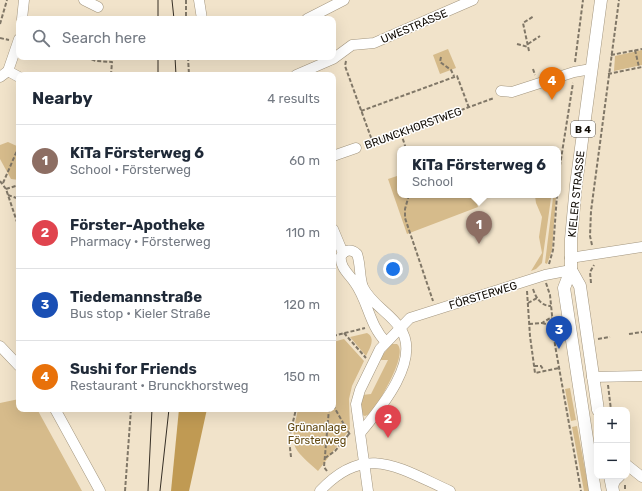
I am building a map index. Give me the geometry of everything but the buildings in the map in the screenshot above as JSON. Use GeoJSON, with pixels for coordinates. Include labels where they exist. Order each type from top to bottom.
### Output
{"type":"FeatureCollection","features":[{"type":"Feature","properties":{"kind":"main road","name":"KIELER STRASSE"},"geometry":{"type":"LineString","coordinates":[[596,491],[564,288],[571,264],[572,218],[601,0]]}},
{"type":"Feature","properties":{"kind":"main road"},"geometry":{"type":"LineString","coordinates":[[571,264],[580,286],[597,407]]}},
{"type":"Feature","properties":{"kind":"main road"},"geometry":{"type":"LineString","coordinates":[[610,479],[612,490]]}},
{"type":"Feature","properties":{"kind":"street"},"geometry":{"type":"LineString","coordinates":[[22,16],[24,0]]}},
{"type":"Feature","properties":{"kind":"street"},"geometry":{"type":"LineString","coordinates":[[84,0],[98,7]]}},
{"type":"Feature","properties":{"kind":"street"},"geometry":{"type":"LineString","coordinates":[[200,0],[202,16]]}},
{"type":"Feature","properties":{"kind":"street"},"geometry":{"type":"LineString","coordinates":[[313,16],[344,0]]}},
{"type":"Feature","properties":{"kind":"street","name":"UWESTRASSE"},"geometry":{"type":"LineString","coordinates":[[352,45],[374,43],[473,0]]}},
{"type":"Feature","properties":{"kind":"street"},"geometry":{"type":"LineString","coordinates":[[336,56],[352,45]]}},
{"type":"Feature","properties":{"kind":"street"},"geometry":{"type":"LineString","coordinates":[[16,46],[4,74],[16,77]]}},
{"type":"Feature","properties":{"kind":"street"},"geometry":{"type":"LineString","coordinates":[[303,72],[330,60]]}},
{"type":"Feature","properties":{"kind":"street"},"geometry":{"type":"LineString","coordinates":[[501,91],[512,92],[574,72],[591,69]]}},
{"type":"Feature","properties":{"kind":"street","name":"BRUNCKHORSTWEG"},"geometry":{"type":"LineString","coordinates":[[336,155],[356,148]]}},
{"type":"Feature","properties":{"kind":"street"},"geometry":{"type":"LineString","coordinates":[[336,236],[343,253],[340,260],[342,265],[359,289],[374,325],[386,342]]}},
{"type":"Feature","properties":{"kind":"street","name":"FÖRSTERWEG"},"geometry":{"type":"LineString","coordinates":[[368,491],[361,446],[357,398],[372,365],[386,342],[410,318],[545,275],[571,264],[642,247]]}},
{"type":"Feature","properties":{"kind":"street"},"geometry":{"type":"LineString","coordinates":[[343,253],[351,250],[357,254],[364,288],[374,302],[400,328],[408,351],[402,369],[380,409],[361,432]]}},
{"type":"Feature","properties":{"kind":"street"},"geometry":{"type":"LineString","coordinates":[[0,346],[16,363]]}},
{"type":"Feature","properties":{"kind":"street"},"geometry":{"type":"LineString","coordinates":[[592,377],[642,376]]}},
{"type":"Feature","properties":{"kind":"street"},"geometry":{"type":"LineString","coordinates":[[57,412],[100,491]]}},
{"type":"Feature","properties":{"kind":"street"},"geometry":{"type":"LineString","coordinates":[[320,491],[332,478],[344,470],[364,464],[378,463],[392,466],[438,489],[450,491]]}},
{"type":"Feature","properties":{"kind":"street"},"geometry":{"type":"LineString","coordinates":[[630,467],[641,476]]}},
{"type":"Feature","properties":{"kind":"street"},"geometry":{"type":"LineString","coordinates":[[630,474],[641,476]]}},
{"type":"Feature","properties":{"kind":"street"},"geometry":{"type":"LineString","coordinates":[[612,490],[617,479]]}},
{"type":"Feature","properties":{"kind":"path"},"geometry":{"type":"LineString","coordinates":[[0,24],[7,0]]}},
{"type":"Feature","properties":{"kind":"path"},"geometry":{"type":"LineString","coordinates":[[186,0],[186,16]]}},
{"type":"Feature","properties":{"kind":"path"},"geometry":{"type":"LineString","coordinates":[[561,158],[583,0]]}},
{"type":"Feature","properties":{"kind":"path"},"geometry":{"type":"LineString","coordinates":[[592,246],[590,236],[591,212],[608,74],[619,0]]}},
{"type":"Feature","properties":{"kind":"path"},"geometry":{"type":"LineString","coordinates":[[529,51],[523,23],[534,16]]}},
{"type":"Feature","properties":{"kind":"path"},"geometry":{"type":"LineString","coordinates":[[517,44],[528,45],[540,36]]}},
{"type":"Feature","properties":{"kind":"path"},"geometry":{"type":"LineString","coordinates":[[352,45],[345,66],[373,143]]}},
{"type":"Feature","properties":{"kind":"path"},"geometry":{"type":"LineString","coordinates":[[611,55],[642,48]]}},
{"type":"Feature","properties":{"kind":"path"},"geometry":{"type":"LineString","coordinates":[[608,74],[641,67],[635,50]]}},
{"type":"Feature","properties":{"kind":"path"},"geometry":{"type":"LineString","coordinates":[[441,57],[440,62],[451,70],[454,76],[457,76],[469,108]]}},
{"type":"Feature","properties":{"kind":"path"},"geometry":{"type":"LineString","coordinates":[[94,60],[112,62],[112,72]]}},
{"type":"Feature","properties":{"kind":"path"},"geometry":{"type":"LineString","coordinates":[[188,60],[189,72]]}},
{"type":"Feature","properties":{"kind":"path"},"geometry":{"type":"LineString","coordinates":[[361,111],[454,76]]}},
{"type":"Feature","properties":{"kind":"path","name":"BRUNCKHORSTWEG"},"geometry":{"type":"LineString","coordinates":[[356,148],[492,99]]}},
{"type":"Feature","properties":{"kind":"path"},"geometry":{"type":"LineString","coordinates":[[400,133],[405,146]]}},
{"type":"Feature","properties":{"kind":"path"},"geometry":{"type":"LineString","coordinates":[[3,183],[16,153]]}},
{"type":"Feature","properties":{"kind":"path"},"geometry":{"type":"LineString","coordinates":[[0,181],[6,189],[16,219]]}},
{"type":"Feature","properties":{"kind":"path"},"geometry":{"type":"LineString","coordinates":[[6,189],[16,186]]}},
{"type":"Feature","properties":{"kind":"path"},"geometry":{"type":"LineString","coordinates":[[8,195],[16,198]]}},
{"type":"Feature","properties":{"kind":"path"},"geometry":{"type":"LineString","coordinates":[[408,198],[405,209],[405,218],[436,310]]}},
{"type":"Feature","properties":{"kind":"path"},"geometry":{"type":"LineString","coordinates":[[548,266],[552,256],[557,198]]}},
{"type":"Feature","properties":{"kind":"path"},"geometry":{"type":"LineString","coordinates":[[546,281],[551,306],[559,368],[581,491]]}},
{"type":"Feature","properties":{"kind":"path"},"geometry":{"type":"LineString","coordinates":[[547,286],[527,291],[529,324],[535,373],[559,368]]}},
{"type":"Feature","properties":{"kind":"path"},"geometry":{"type":"LineString","coordinates":[[533,289],[537,298],[544,305],[551,306]]}},
{"type":"Feature","properties":{"kind":"path"},"geometry":{"type":"LineString","coordinates":[[528,303],[537,298]]}},
{"type":"Feature","properties":{"kind":"path"},"geometry":{"type":"LineString","coordinates":[[542,323],[552,317]]}},
{"type":"Feature","properties":{"kind":"path"},"geometry":{"type":"LineString","coordinates":[[529,324],[542,323],[553,326]]}},
{"type":"Feature","properties":{"kind":"path"},"geometry":{"type":"LineString","coordinates":[[336,335],[374,325]]}},
{"type":"Feature","properties":{"kind":"path"},"geometry":{"type":"LineString","coordinates":[[629,334],[642,332]]}},
{"type":"Feature","properties":{"kind":"path"},"geometry":{"type":"LineString","coordinates":[[344,333],[372,365]]}},
{"type":"Feature","properties":{"kind":"path"},"geometry":{"type":"LineString","coordinates":[[597,339],[610,337]]}},
{"type":"Feature","properties":{"kind":"path"},"geometry":{"type":"LineString","coordinates":[[534,366],[541,366],[544,371]]}},
{"type":"Feature","properties":{"kind":"path"},"geometry":{"type":"LineString","coordinates":[[608,383],[611,407]]}},
{"type":"Feature","properties":{"kind":"path"},"geometry":{"type":"LineString","coordinates":[[336,410],[355,446],[361,446]]}},
{"type":"Feature","properties":{"kind":"path"},"geometry":{"type":"LineString","coordinates":[[125,491],[132,412]]}},
{"type":"Feature","properties":{"kind":"path"},"geometry":{"type":"LineString","coordinates":[[291,457],[289,439],[295,412]]}},
{"type":"Feature","properties":{"kind":"path"},"geometry":{"type":"LineString","coordinates":[[329,412],[324,468],[332,478]]}},
{"type":"Feature","properties":{"kind":"path"},"geometry":{"type":"LineString","coordinates":[[325,458],[334,451],[349,434]]}},
{"type":"Feature","properties":{"kind":"green space"},"geometry":{"type":"Polygon","coordinates":[[[448,49],[456,68],[440,74],[433,55],[448,49]]]}},
{"type":"Feature","properties":{"kind":"green space"},"geometry":{"type":"Polygon","coordinates":[[[642,50],[642,65],[614,71],[615,56],[642,50]]]}},
{"type":"Feature","properties":{"kind":"green space"},"geometry":{"type":"Polygon","coordinates":[[[8,142],[16,146],[16,180],[11,179],[0,159],[0,145],[8,142]]]}},
{"type":"Feature","properties":{"kind":"green space"},"geometry":{"type":"Polygon","coordinates":[[[397,176],[397,198],[475,198],[478,207],[407,234],[388,179],[397,176]]]}},
{"type":"Feature","properties":{"kind":"green space"},"geometry":{"type":"Polygon","coordinates":[[[535,198],[551,198],[542,263],[536,269],[531,271],[542,253],[539,237],[542,217],[535,198]]]}},
{"type":"Feature","properties":{"kind":"green space"},"geometry":{"type":"Polygon","coordinates":[[[553,198],[556,198],[552,250],[547,264],[545,263],[553,198]]]}},
{"type":"Feature","properties":{"kind":"green space"},"geometry":{"type":"Polygon","coordinates":[[[367,333],[370,335],[372,340],[366,356],[350,337],[367,333]]]}},
{"type":"Feature","properties":{"kind":"green space","name":"Grünanlage Försterweg"},"geometry":{"type":"Polygon","coordinates":[[[344,339],[364,361],[352,386],[349,399],[350,429],[318,471],[302,456],[294,445],[293,439],[295,422],[297,412],[336,412],[336,341],[344,339]]]}},
{"type":"Feature","properties":{"kind":"green space"},"geometry":{"type":"Polygon","coordinates":[[[391,344],[397,344],[400,349],[392,378],[372,413],[365,416],[362,415],[360,404],[362,395],[371,394],[388,360],[379,360],[391,344]]]}},
{"type":"Feature","properties":{"kind":"green space"},"geometry":{"type":"Polygon","coordinates":[[[570,388],[576,420],[571,421],[565,389],[570,388]]]}},
{"type":"Feature","properties":{"kind":"green space"},"geometry":{"type":"Polygon","coordinates":[[[16,400],[16,412],[39,412],[82,491],[0,491],[0,403],[16,400]]]}},
{"type":"Feature","properties":{"kind":"green space"},"geometry":{"type":"Polygon","coordinates":[[[577,426],[589,491],[584,491],[572,427],[577,426]]]}},
{"type":"Feature","properties":{"kind":"shaded area"},"geometry":{"type":"Polygon","coordinates":[[[179,412],[206,412],[189,491],[171,491],[179,412]]]}},
{"type":"Feature","properties":{"kind":"tram line"},"geometry":{"type":"LineString","coordinates":[[158,0],[158,16]]}},
{"type":"Feature","properties":{"kind":"tram line"},"geometry":{"type":"LineString","coordinates":[[172,0],[174,16]]}},
{"type":"Feature","properties":{"kind":"tram line"},"geometry":{"type":"LineString","coordinates":[[158,60],[158,72]]}},
{"type":"Feature","properties":{"kind":"tram line"},"geometry":{"type":"LineString","coordinates":[[175,60],[176,72]]}},
{"type":"Feature","properties":{"kind":"tram line"},"geometry":{"type":"LineString","coordinates":[[148,491],[152,412]]}},
{"type":"Feature","properties":{"kind":"tram line"},"geometry":{"type":"LineString","coordinates":[[160,491],[169,412]]}},
{"type":"Feature","properties":{"kind":"place","name":"Sushi for Friends"},"geometry":{"type":"Point","coordinates":[552,100]}},
{"type":"Feature","properties":{"kind":"place","name":"KiTa Försterweg 6"},"geometry":{"type":"Point","coordinates":[479,244]}},
{"type":"Feature","properties":{"kind":"place","name":"Tiedemannstraße"},"geometry":{"type":"Point","coordinates":[559,349]}},
{"type":"Feature","properties":{"kind":"place","name":"Förster-Apotheke"},"geometry":{"type":"Point","coordinates":[388,438]}}]}
